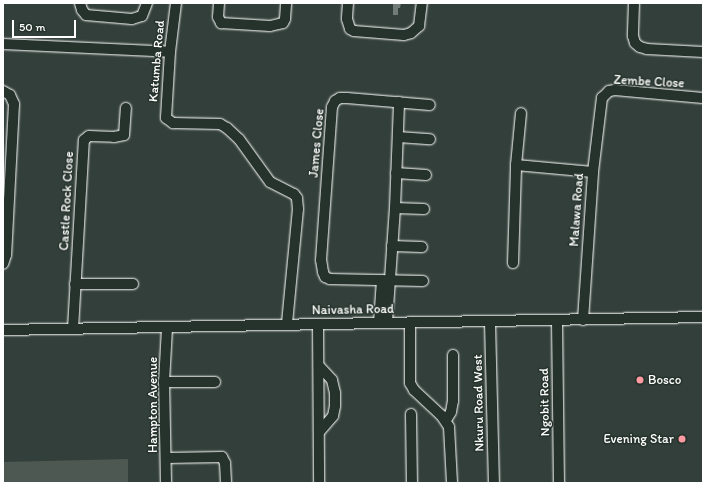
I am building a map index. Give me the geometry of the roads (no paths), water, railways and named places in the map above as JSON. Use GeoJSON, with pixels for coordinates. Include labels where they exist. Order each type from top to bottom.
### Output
{"type":"FeatureCollection","features":[{"type":"Feature","properties":{"kind":"street"},"geometry":{"type":"LineString","coordinates":[[80,3],[82,10],[86,15],[132,19],[142,16],[147,3]]}},
{"type":"Feature","properties":{"kind":"street","name":"Katumba Road"},"geometry":{"type":"LineString","coordinates":[[176,3],[170,52],[166,110],[168,121],[220,124],[227,128],[239,139],[270,182],[294,194],[297,198],[298,209],[287,324]]}},
{"type":"Feature","properties":{"kind":"street"},"geometry":{"type":"LineString","coordinates":[[219,3],[218,17],[221,23],[270,26],[283,23],[285,20],[286,3]]}},
{"type":"Feature","properties":{"kind":"street"},"geometry":{"type":"LineString","coordinates":[[348,3],[347,19],[350,29],[354,31],[404,35],[412,33],[419,26],[422,3]]}},
{"type":"Feature","properties":{"kind":"street"},"geometry":{"type":"LineString","coordinates":[[634,3],[633,36],[635,43],[640,47],[647,49],[703,52]]}},
{"type":"Feature","properties":{"kind":"street"},"geometry":{"type":"LineString","coordinates":[[3,44],[170,52]]}},
{"type":"Feature","properties":{"kind":"street","name":"Zembe Close"},"geometry":{"type":"LineString","coordinates":[[600,103],[605,94],[609,91],[615,90],[703,98]]}},
{"type":"Feature","properties":{"kind":"street"},"geometry":{"type":"LineString","coordinates":[[3,91],[10,95],[14,104],[6,255],[3,264]]}},
{"type":"Feature","properties":{"kind":"street","name":"James Close"},"geometry":{"type":"LineString","coordinates":[[386,280],[330,279],[325,277],[323,272],[321,260],[332,107],[335,101],[340,98],[399,102]]}},
{"type":"Feature","properties":{"kind":"street"},"geometry":{"type":"LineString","coordinates":[[383,322],[386,280],[392,246],[399,102],[430,105]]}},
{"type":"Feature","properties":{"kind":"street","name":"Malawa Road"},"geometry":{"type":"LineString","coordinates":[[583,320],[593,172],[600,103]]}},
{"type":"Feature","properties":{"kind":"street","name":"Castle Rock Close"},"geometry":{"type":"LineString","coordinates":[[73,329],[84,140],[89,136],[114,137],[124,135],[126,108]]}},
{"type":"Feature","properties":{"kind":"street"},"geometry":{"type":"LineString","coordinates":[[513,263],[516,166],[521,113]]}},
{"type":"Feature","properties":{"kind":"street"},"geometry":{"type":"LineString","coordinates":[[398,137],[430,139]]}},
{"type":"Feature","properties":{"kind":"street"},"geometry":{"type":"LineString","coordinates":[[516,166],[593,172]]}},
{"type":"Feature","properties":{"kind":"street"},"geometry":{"type":"LineString","coordinates":[[396,173],[426,175]]}},
{"type":"Feature","properties":{"kind":"street"},"geometry":{"type":"LineString","coordinates":[[394,208],[424,209]]}},
{"type":"Feature","properties":{"kind":"street"},"geometry":{"type":"LineString","coordinates":[[392,246],[422,247]]}},
{"type":"Feature","properties":{"kind":"street"},"geometry":{"type":"LineString","coordinates":[[386,280],[423,281]]}},
{"type":"Feature","properties":{"kind":"street"},"geometry":{"type":"LineString","coordinates":[[75,284],[133,284]]}},
{"type":"Feature","properties":{"kind":"street","name":"Naivasha Road"},"geometry":{"type":"LineString","coordinates":[[3,330],[167,328],[383,322],[557,321],[703,317]]}},
{"type":"Feature","properties":{"kind":"street","name":"Ngobit Road"},"geometry":{"type":"LineString","coordinates":[[557,321],[559,483]]}},
{"type":"Feature","properties":{"kind":"street"},"geometry":{"type":"LineString","coordinates":[[410,322],[411,386],[446,420],[451,436],[452,483]]}},
{"type":"Feature","properties":{"kind":"street","name":"Nkuru Road West"},"geometry":{"type":"LineString","coordinates":[[490,322],[494,483]]}},
{"type":"Feature","properties":{"kind":"street"},"geometry":{"type":"LineString","coordinates":[[318,324],[319,483]]}},
{"type":"Feature","properties":{"kind":"street","name":"Hampton Avenue"},"geometry":{"type":"LineString","coordinates":[[166,483],[164,382],[167,328]]}},
{"type":"Feature","properties":{"kind":"street"},"geometry":{"type":"LineString","coordinates":[[446,420],[452,412],[453,355]]}},
{"type":"Feature","properties":{"kind":"street"},"geometry":{"type":"LineString","coordinates":[[319,366],[329,375],[335,393],[333,416],[319,432]]}},
{"type":"Feature","properties":{"kind":"street"},"geometry":{"type":"LineString","coordinates":[[164,382],[215,382]]}},
{"type":"Feature","properties":{"kind":"street"},"geometry":{"type":"LineString","coordinates":[[411,414],[412,483]]}},
{"type":"Feature","properties":{"kind":"street"},"geometry":{"type":"LineString","coordinates":[[166,458],[222,457],[225,463],[226,483]]}},
{"type":"Feature","properties":{"kind":"place","name":"Bosco"},"geometry":{"type":"Point","coordinates":[640,380]}},
{"type":"Feature","properties":{"kind":"place","name":"Evening Star"},"geometry":{"type":"Point","coordinates":[682,439]}}]}
